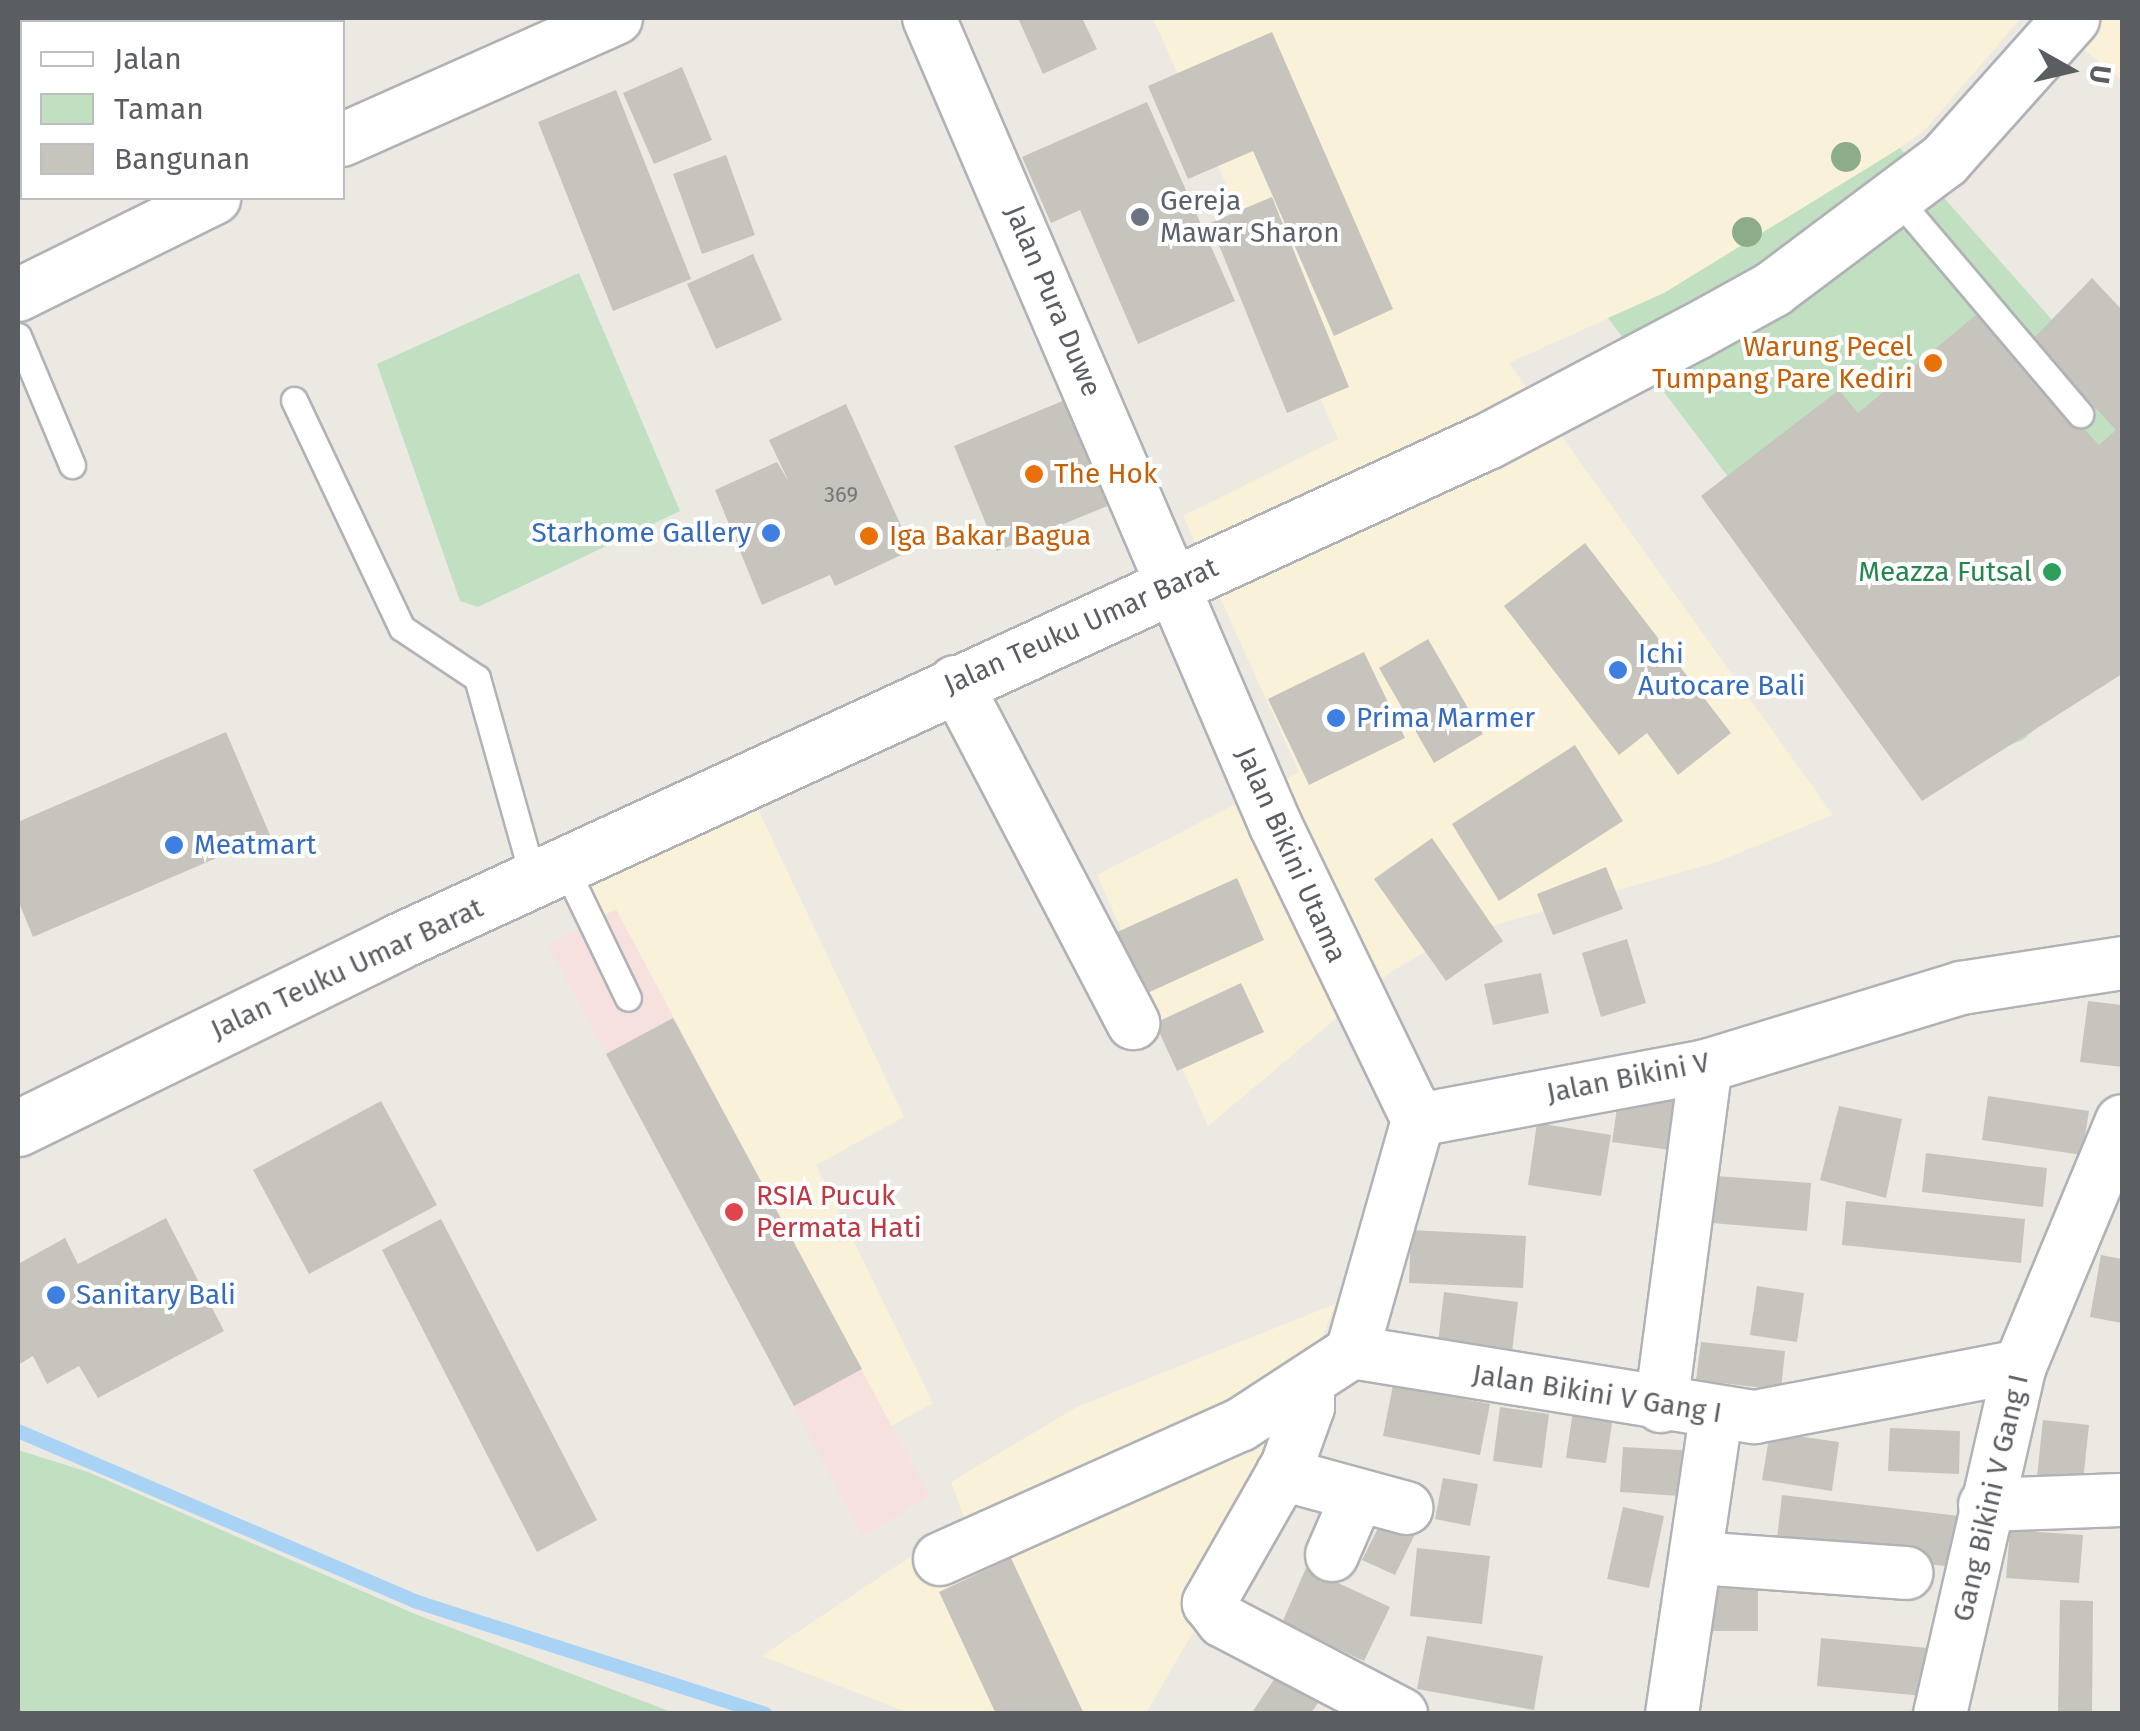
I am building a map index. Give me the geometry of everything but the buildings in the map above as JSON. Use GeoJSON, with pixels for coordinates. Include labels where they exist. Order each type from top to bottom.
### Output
{"type":"FeatureCollection","features":[{"type":"Feature","properties":{"kind":"main road","name":"Jalan Teuku Umar Barat"},"geometry":{"type":"LineString","coordinates":[[18,1128],[955,682],[1487,441],[1696,332],[1772,288],[1944,160],[2071,18]]}},
{"type":"Feature","properties":{"kind":"street"},"geometry":{"type":"LineString","coordinates":[[345,139],[616,18]]}},
{"type":"Feature","properties":{"kind":"street","name":"Jalan Pura Duwe"},"geometry":{"type":"LineString","coordinates":[[928,18],[1174,585]]}},
{"type":"Feature","properties":{"kind":"street"},"geometry":{"type":"LineString","coordinates":[[18,295],[204,200]]}},
{"type":"Feature","properties":{"kind":"street","name":"Jalan Bikini Utama"},"geometry":{"type":"LineString","coordinates":[[1174,585],[1276,826],[1418,1120]]}},
{"type":"Feature","properties":{"kind":"street"},"geometry":{"type":"LineString","coordinates":[[955,682],[1133,1023]]}},
{"type":"Feature","properties":{"kind":"street","name":"Jalan Bikini V"},"geometry":{"type":"LineString","coordinates":[[1418,1120],[1706,1066],[1960,988],[2122,963]]}},
{"type":"Feature","properties":{"kind":"street"},"geometry":{"type":"LineString","coordinates":[[1661,1406],[1706,1066]]}},
{"type":"Feature","properties":{"kind":"street"},"geometry":{"type":"LineString","coordinates":[[940,1559],[1240,1425],[1352,1352],[1418,1120]]}},
{"type":"Feature","properties":{"kind":"street","name":"Gang Bikini V Gang I"},"geometry":{"type":"LineString","coordinates":[[1940,1714],[2020,1366],[2122,1121]]}},
{"type":"Feature","properties":{"kind":"street","name":"Jalan Bikini V Gang I"},"geometry":{"type":"LineString","coordinates":[[1352,1352],[1716,1416],[1755,1417],[2020,1366]]}},
{"type":"Feature","properties":{"kind":"street"},"geometry":{"type":"LineString","coordinates":[[1308,1382],[1308,1407],[1282,1474],[1210,1593],[1212,1611],[1401,1714]]}},
{"type":"Feature","properties":{"kind":"street"},"geometry":{"type":"LineString","coordinates":[[1672,1714],[1716,1416]]}},
{"type":"Feature","properties":{"kind":"street"},"geometry":{"type":"LineString","coordinates":[[1282,1474],[1382,1502],[1332,1556]]}},
{"type":"Feature","properties":{"kind":"street"},"geometry":{"type":"LineString","coordinates":[[1985,1505],[2122,1500]]}},
{"type":"Feature","properties":{"kind":"street"},"geometry":{"type":"LineString","coordinates":[[1698,1558],[1906,1573]]}},
{"type":"Feature","properties":{"kind":"lane"},"geometry":{"type":"LineString","coordinates":[[1896,197],[2080,414]]}},
{"type":"Feature","properties":{"kind":"lane"},"geometry":{"type":"LineString","coordinates":[[18,336],[72,465]]}},
{"type":"Feature","properties":{"kind":"lane"},"geometry":{"type":"LineString","coordinates":[[294,400],[402,628],[477,678],[549,874],[628,998]]}},
{"type":"Feature","properties":{"kind":"shaded area"},"geometry":{"type":"Polygon","coordinates":[[[1153,18],[2021,18],[1923,132],[1882,160],[1664,293],[1509,363],[1833,815],[1717,862],[1446,939],[1390,973],[1208,1126],[1097,875],[1299,772],[1183,516],[1338,439],[1153,18]]]}},
{"type":"Feature","properties":{"kind":"shaded area"},"geometry":{"type":"Polygon","coordinates":[[[2045,18],[2122,18],[2122,80],[2045,18]]]}},
{"type":"Feature","properties":{"kind":"shaded area"},"geometry":{"type":"Polygon","coordinates":[[[734,759],[904,1117],[816,1165],[933,1403],[839,1455],[543,846],[734,759]]]}},
{"type":"Feature","properties":{"kind":"shaded area","name":"RSIA Pucuk Permata Hati"},"geometry":{"type":"Polygon","coordinates":[[[616,909],[929,1496],[863,1537],[548,945],[616,909]]]}},
{"type":"Feature","properties":{"kind":"shaded area"},"geometry":{"type":"Polygon","coordinates":[[[1335,1304],[1246,1541],[1146,1713],[909,1713],[762,1656],[965,1520],[951,1482],[1077,1407],[1335,1304]]]}},
{"type":"Feature","properties":{"kind":"green space"},"geometry":{"type":"Polygon","coordinates":[[[1900,148],[2122,399],[2122,659],[2101,668],[2023,740],[1949,769],[1608,318],[1664,293],[1900,148]]]}},
{"type":"Feature","properties":{"kind":"green space"},"geometry":{"type":"Polygon","coordinates":[[[579,273],[680,511],[478,607],[460,601],[377,364],[579,273]]]}},
{"type":"Feature","properties":{"kind":"green space"},"geometry":{"type":"Polygon","coordinates":[[[18,1450],[88,1472],[415,1614],[674,1713],[18,1713],[18,1450]]]}},
{"type":"Feature","properties":{"kind":"waterway"},"geometry":{"type":"LineString","coordinates":[[18,1431],[414,1601],[765,1714]]}},
{"type":"Feature","properties":{"kind":"place","name":"Gereja Mawar Sharon"},"geometry":{"type":"Point","coordinates":[1140,217]}},
{"type":"Feature","properties":{"kind":"place","name":"Warung Pecel Tumpang Pare Kediri"},"geometry":{"type":"Point","coordinates":[1933,363]}},
{"type":"Feature","properties":{"kind":"place","name":"The Hok"},"geometry":{"type":"Point","coordinates":[1034,474]}},
{"type":"Feature","properties":{"kind":"place","name":"Starhome Gallery"},"geometry":{"type":"Point","coordinates":[771,533]}},
{"type":"Feature","properties":{"kind":"place","name":"Iga Bakar Bagua"},"geometry":{"type":"Point","coordinates":[869,536]}},
{"type":"Feature","properties":{"kind":"place","name":"Meazza Futsal"},"geometry":{"type":"Point","coordinates":[2052,572]}},
{"type":"Feature","properties":{"kind":"place","name":"Ichi Autocare Bali"},"geometry":{"type":"Point","coordinates":[1618,670]}},
{"type":"Feature","properties":{"kind":"place","name":"Prima Marmer"},"geometry":{"type":"Point","coordinates":[1336,718]}},
{"type":"Feature","properties":{"kind":"place","name":"Meatmart"},"geometry":{"type":"Point","coordinates":[174,845]}},
{"type":"Feature","properties":{"kind":"place","name":"RSIA Pucuk Permata Hati"},"geometry":{"type":"Point","coordinates":[734,1212]}},
{"type":"Feature","properties":{"kind":"place","name":"Sanitary Bali"},"geometry":{"type":"Point","coordinates":[56,1295]}}]}
